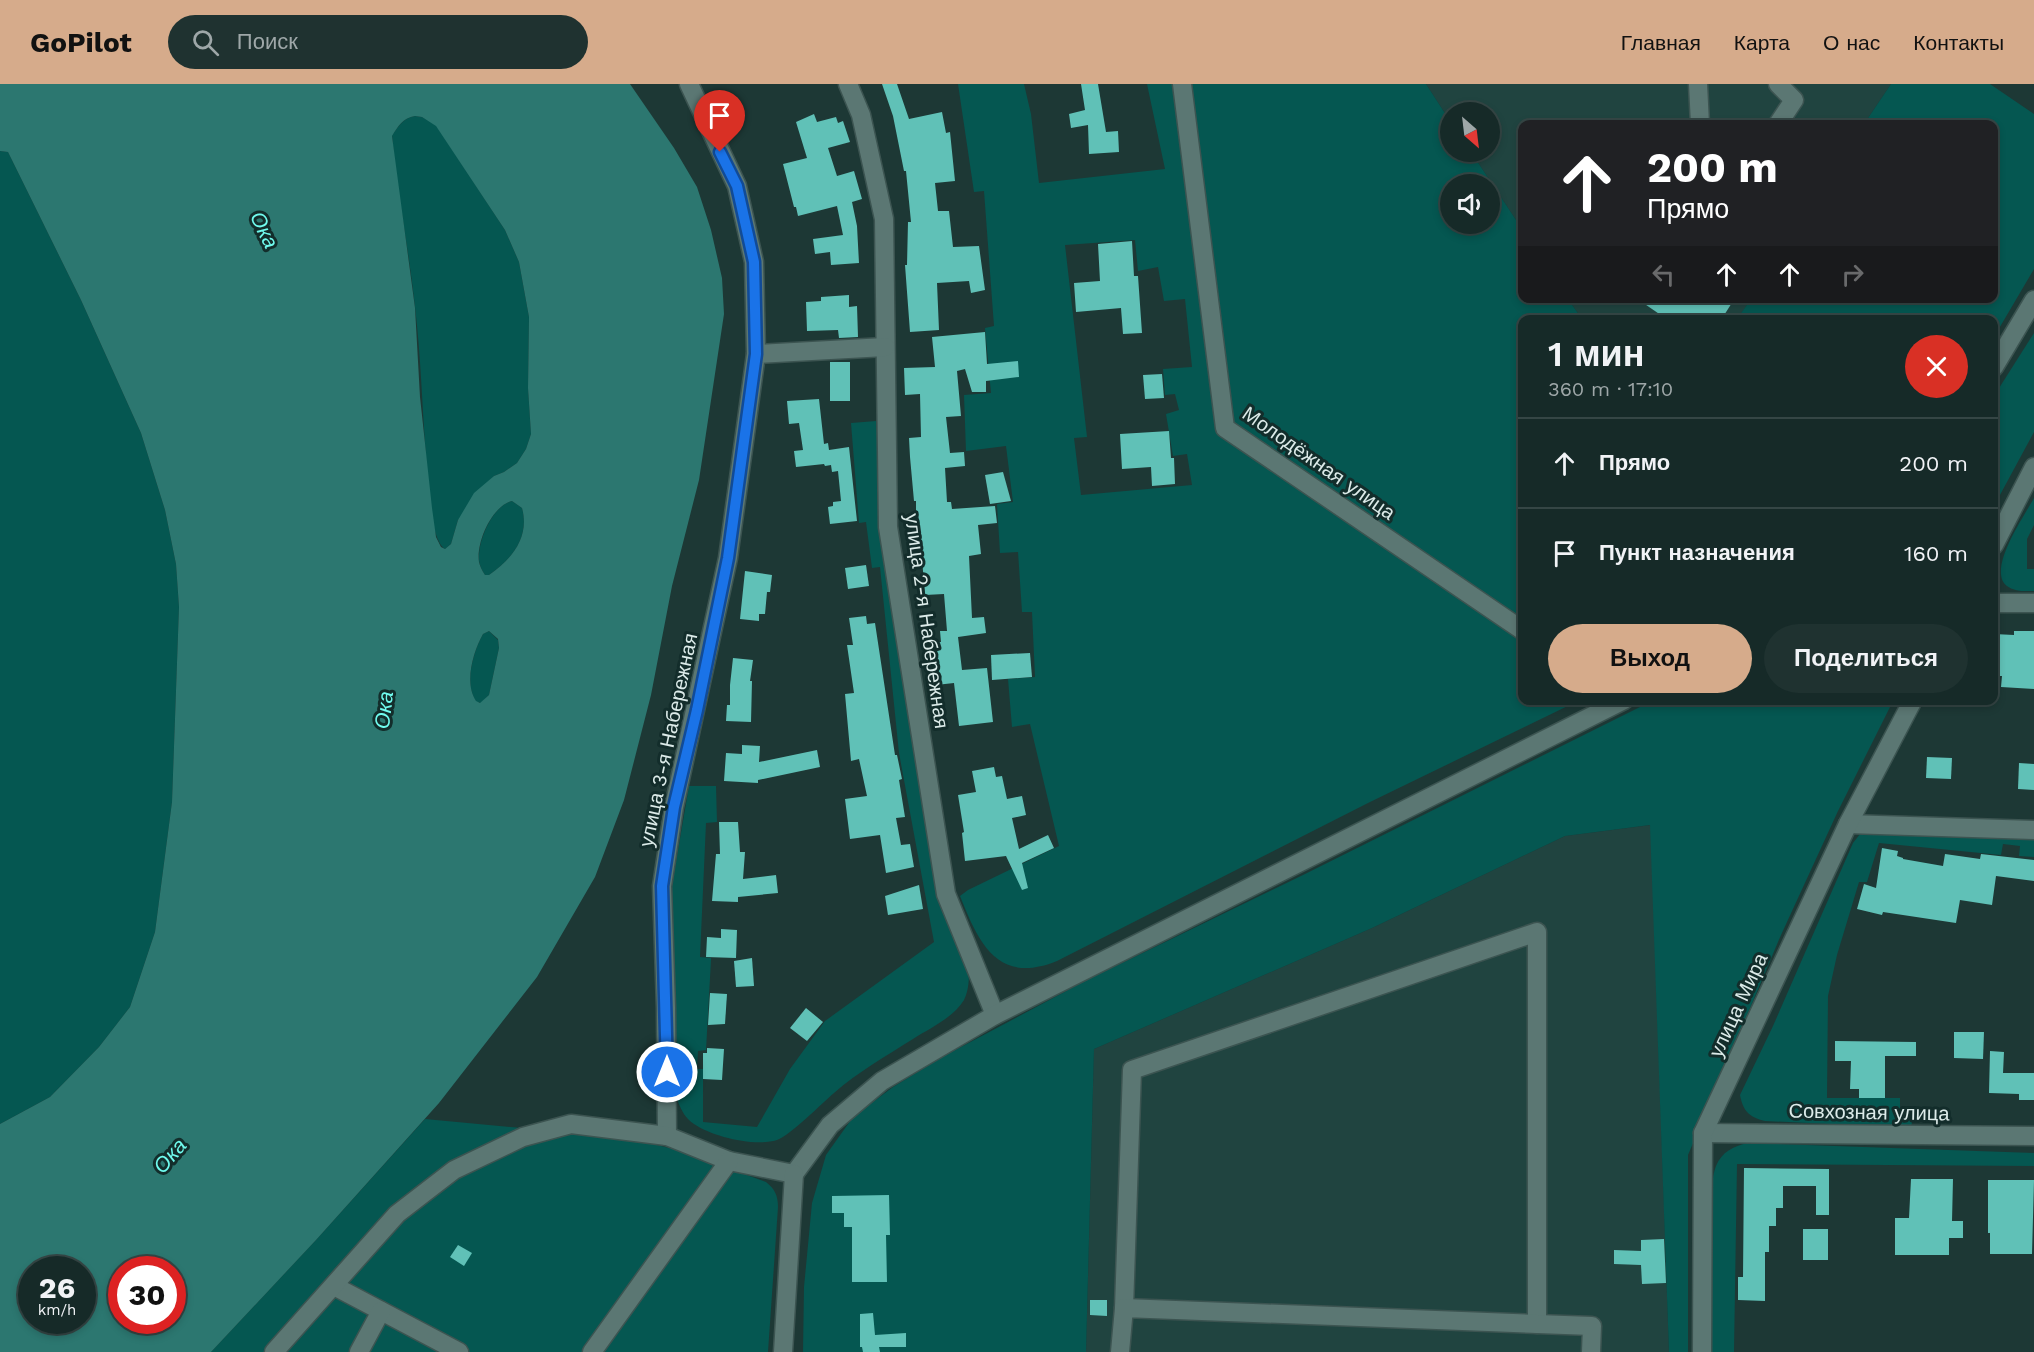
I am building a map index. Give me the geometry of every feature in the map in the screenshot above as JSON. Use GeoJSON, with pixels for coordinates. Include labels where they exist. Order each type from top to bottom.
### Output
{"type":"FeatureCollection","features":[{"type":"Feature","properties":{"kind":"street","name":"улица 3-я Набережная"},"geometry":{"type":"LineString","coordinates":[[667,1136],[662,886],[674,807],[697,710],[728,558],[756,354],[754,262],[737,186],[689,84]]}},
{"type":"Feature","properties":{"kind":"street","name":"улица 2-я Набережная"},"geometry":{"type":"LineString","coordinates":[[848,84],[861,115],[884,219],[888,527],[946,894],[995,1015]]}},
{"type":"Feature","properties":{"kind":"street","name":"Молодёжная улица"},"geometry":{"type":"LineString","coordinates":[[1182,84],[1225,428],[1518,627]]}},
{"type":"Feature","properties":{"kind":"street"},"geometry":{"type":"LineString","coordinates":[[1698,84],[1700,120]]}},
{"type":"Feature","properties":{"kind":"street"},"geometry":{"type":"LineString","coordinates":[[1778,84],[1794,100],[1781,120]]}},
{"type":"Feature","properties":{"kind":"street"},"geometry":{"type":"LineString","coordinates":[[1998,360],[2034,300]]}},
{"type":"Feature","properties":{"kind":"street"},"geometry":{"type":"LineString","coordinates":[[756,354],[885,346]]}},
{"type":"Feature","properties":{"kind":"street"},"geometry":{"type":"LineString","coordinates":[[1998,537],[2034,467]]}},
{"type":"Feature","properties":{"kind":"street"},"geometry":{"type":"LineString","coordinates":[[1998,603],[2034,603]]}},
{"type":"Feature","properties":{"kind":"street"},"geometry":{"type":"LineString","coordinates":[[783,1352],[794,1174],[830,1125],[882,1081],[995,1015],[1614,705]]}},
{"type":"Feature","properties":{"kind":"street","name":"улица Мира"},"geometry":{"type":"LineString","coordinates":[[1702,1352],[1703,1133],[1848,824],[1909,705]]}},
{"type":"Feature","properties":{"kind":"street"},"geometry":{"type":"LineString","coordinates":[[1848,824],[2034,830]]}},
{"type":"Feature","properties":{"kind":"street"},"geometry":{"type":"LineString","coordinates":[[1120,1352],[1124,1308],[1132,1071],[1537,932],[1537,1324]]}},
{"type":"Feature","properties":{"kind":"street"},"geometry":{"type":"LineString","coordinates":[[274,1352],[397,1214],[454,1170],[523,1137],[572,1124],[667,1136],[729,1161],[794,1174]]}},
{"type":"Feature","properties":{"kind":"street","name":"Совхозная улица"},"geometry":{"type":"LineString","coordinates":[[1703,1133],[2034,1136]]}},
{"type":"Feature","properties":{"kind":"street"},"geometry":{"type":"LineString","coordinates":[[592,1352],[729,1161]]}},
{"type":"Feature","properties":{"kind":"street"},"geometry":{"type":"LineString","coordinates":[[334,1286],[459,1352]]}},
{"type":"Feature","properties":{"kind":"street"},"geometry":{"type":"LineString","coordinates":[[1124,1308],[1592,1326],[1591,1352]]}},
{"type":"Feature","properties":{"kind":"street"},"geometry":{"type":"LineString","coordinates":[[359,1352],[381,1311]]}},
{"type":"Feature","properties":{"kind":"shaded area"},"geometry":{"type":"Polygon","coordinates":[[[958,84],[1024,84],[1031,114],[1039,183],[1165,169],[1147,84],[1426,84],[1440,106],[1440,162],[1478,162],[1486,174],[1440,174],[1440,234],[1500,234],[1500,196],[1518,223],[1518,303],[1571,303],[1579,315],[1518,315],[1518,705],[1570,705],[1368,803],[1057,961],[1037,967],[1020,968],[1005,964],[983,944],[960,896],[1059,846],[1030,724],[1012,727],[1008,679],[1035,677],[1032,612],[1022,612],[1018,552],[1000,553],[997,504],[1013,502],[1006,446],[966,451],[964,395],[991,393],[985,328],[994,326],[984,191],[974,192],[958,84]],[[1135,240],[1065,245],[1087,437],[1074,438],[1081,495],[1192,485],[1187,454],[1173,456],[1166,414],[1179,410],[1175,394],[1165,395],[1163,369],[1192,367],[1185,299],[1164,301],[1158,267],[1138,271],[1135,240]]]}},
{"type":"Feature","properties":{"kind":"shaded area"},"geometry":{"type":"Polygon","coordinates":[[[1426,84],[1891,84],[1867,120],[1518,120],[1518,223],[1500,196],[1500,174],[1486,174],[1478,162],[1500,162],[1500,102],[1440,102],[1440,106],[1426,84]]]}},
{"type":"Feature","properties":{"kind":"shaded area"},"geometry":{"type":"Polygon","coordinates":[[[1891,84],[1990,84],[2034,114],[2034,269],[1998,330],[1998,315],[1740,315],[1748,303],[1998,303],[1998,120],[1867,120],[1891,84]]]}},
{"type":"Feature","properties":{"kind":"shaded area"},"geometry":{"type":"Polygon","coordinates":[[[415,116],[422,117],[436,125],[505,230],[519,262],[529,317],[528,388],[531,434],[526,449],[517,463],[494,476],[458,520],[451,544],[445,549],[436,533],[430,506],[417,326],[392,135],[404,121],[415,116]]]}},
{"type":"Feature","properties":{"kind":"shaded area"},"geometry":{"type":"Polygon","coordinates":[[[0,151],[8,152],[81,300],[141,433],[165,510],[176,564],[179,607],[172,802],[155,932],[130,1007],[99,1047],[50,1097],[0,1124],[0,151]]]}},
{"type":"Feature","properties":{"kind":"shaded area"},"geometry":{"type":"Polygon","coordinates":[[[1571,303],[1748,303],[1740,315],[1579,315],[1571,303]]]}},
{"type":"Feature","properties":{"kind":"shaded area"},"geometry":{"type":"Polygon","coordinates":[[[2034,333],[2034,432],[1998,499],[1998,390],[2034,333]]]}},
{"type":"Feature","properties":{"kind":"shaded area"},"geometry":{"type":"Polygon","coordinates":[[[876,421],[886,539],[969,968],[968,988],[964,1000],[948,1017],[853,1078],[783,1137],[768,1142],[734,1140],[694,1124],[686,1117],[678,1102],[671,891],[689,786],[716,786],[717,822],[706,823],[700,957],[711,958],[706,1050],[698,1051],[697,1069],[703,1069],[703,1122],[757,1127],[790,1069],[825,1021],[934,942],[899,753],[880,567],[872,568],[866,522],[859,523],[851,423],[876,421]]]}},
{"type":"Feature","properties":{"kind":"shaded area"},"geometry":{"type":"Polygon","coordinates":[[[2034,498],[2034,525],[2027,539],[2027,569],[2034,569],[2034,591],[2017,590],[2007,586],[2002,578],[2001,568],[2009,542],[2034,498]]]}},
{"type":"Feature","properties":{"kind":"shaded area"},"geometry":{"type":"Polygon","coordinates":[[[512,501],[522,508],[524,519],[521,538],[505,562],[489,575],[485,575],[479,561],[483,535],[492,517],[505,504],[512,501]]]}},
{"type":"Feature","properties":{"kind":"shaded area"},"geometry":{"type":"Polygon","coordinates":[[[489,631],[498,640],[499,648],[489,695],[481,703],[476,702],[472,694],[471,668],[479,641],[483,634],[489,631]]]}},
{"type":"Feature","properties":{"kind":"shaded area"},"geometry":{"type":"Polygon","coordinates":[[[1644,705],[1891,705],[1838,811],[1781,935],[1688,1155],[1688,1352],[1669,1352],[1650,825],[1565,836],[1372,928],[1094,1049],[1086,1352],[803,1352],[804,1287],[812,1203],[826,1155],[853,1117],[893,1087],[944,1056],[1085,981],[1644,705]]]}},
{"type":"Feature","properties":{"kind":"shaded area"},"geometry":{"type":"Polygon","coordinates":[[[1651,825],[1669,1352],[1086,1352],[1094,1049],[1372,928],[1565,836],[1651,825]]]}},
{"type":"Feature","properties":{"kind":"shaded area"},"geometry":{"type":"Polygon","coordinates":[[[1864,829],[2034,833],[2034,857],[2019,856],[2020,846],[2003,844],[2001,855],[1879,843],[1867,882],[1859,882],[1837,955],[1828,996],[1827,1098],[1900,1098],[1900,1116],[1913,1117],[1911,1128],[1759,1119],[1748,1112],[1740,1095],[1773,1026],[1853,843],[1864,829]]]}},
{"type":"Feature","properties":{"kind":"shaded area"},"geometry":{"type":"Polygon","coordinates":[[[425,1119],[629,1138],[681,1151],[766,1182],[775,1193],[778,1207],[768,1352],[211,1352],[425,1119]]]}},
{"type":"Feature","properties":{"kind":"shaded area"},"geometry":{"type":"Polygon","coordinates":[[[1748,1143],[2034,1153],[2034,1166],[1737,1164],[1734,1352],[1712,1352],[1713,1176],[1718,1161],[1725,1153],[1748,1143]]]}},
{"type":"Feature","properties":{"kind":"water","name":"Ока"},"geometry":{"type":"Polygon","coordinates":[[[0,84],[630,84],[674,148],[697,187],[711,230],[722,278],[724,314],[699,480],[672,586],[651,695],[624,800],[595,877],[537,977],[439,1103],[316,1240],[211,1352],[0,1352],[0,1124],[50,1097],[99,1047],[130,1007],[155,932],[172,802],[179,607],[176,564],[165,510],[141,433],[81,300],[8,152],[0,151],[0,84]],[[415,116],[401,123],[392,136],[415,308],[420,397],[432,508],[436,537],[441,547],[445,549],[451,544],[458,520],[474,493],[494,476],[517,463],[526,449],[531,434],[528,388],[529,317],[519,262],[505,230],[436,126],[422,117],[415,116]],[[512,501],[505,504],[492,517],[483,535],[479,562],[485,575],[489,575],[505,562],[521,538],[524,519],[522,508],[512,501]],[[489,631],[483,634],[471,667],[472,694],[480,703],[489,695],[499,648],[498,639],[489,631]]]}},
{"type":"Feature","properties":{"kind":"building"},"geometry":{"type":"Polygon","coordinates":[[[882,84],[897,84],[909,119],[942,112],[946,133],[950,132],[955,181],[935,183],[938,211],[949,211],[953,247],[979,246],[985,290],[971,293],[969,281],[937,283],[939,330],[910,332],[905,265],[907,265],[908,222],[911,222],[906,171],[904,171],[893,116],[882,84]]]}},
{"type":"Feature","properties":{"kind":"building"},"geometry":{"type":"Polygon","coordinates":[[[1081,84],[1098,84],[1106,132],[1118,131],[1119,152],[1089,154],[1088,125],[1071,128],[1069,114],[1085,110],[1081,84]]]}},
{"type":"Feature","properties":{"kind":"building"},"geometry":{"type":"Polygon","coordinates":[[[814,114],[817,122],[836,117],[838,123],[843,121],[850,142],[828,148],[837,176],[854,171],[862,199],[852,202],[857,226],[859,263],[831,265],[830,252],[815,254],[813,239],[843,235],[837,206],[798,216],[796,207],[794,207],[783,164],[807,158],[796,122],[814,114]]]}},
{"type":"Feature","properties":{"kind":"building"},"geometry":{"type":"Polygon","coordinates":[[[1132,241],[1134,276],[1138,276],[1142,333],[1123,334],[1121,308],[1076,312],[1074,283],[1100,281],[1098,244],[1132,241]]]}},
{"type":"Feature","properties":{"kind":"building"},"geometry":{"type":"Polygon","coordinates":[[[849,295],[849,307],[857,306],[858,337],[839,338],[838,330],[807,331],[806,302],[821,301],[821,297],[849,295]]]}},
{"type":"Feature","properties":{"kind":"building"},"geometry":{"type":"Polygon","coordinates":[[[1643,303],[1732,303],[1724,315],[1661,315],[1643,303]]]}},
{"type":"Feature","properties":{"kind":"building"},"geometry":{"type":"Polygon","coordinates":[[[985,332],[987,364],[1018,361],[1019,377],[986,381],[986,392],[972,392],[965,369],[957,371],[961,416],[946,417],[950,453],[964,452],[965,466],[945,468],[947,502],[951,502],[952,509],[995,506],[997,523],[978,525],[981,554],[969,556],[972,618],[984,617],[986,633],[958,637],[962,670],[987,668],[993,722],[959,726],[954,683],[936,685],[931,643],[941,642],[940,631],[947,631],[944,594],[925,595],[909,438],[921,437],[920,394],[905,395],[904,368],[935,367],[932,337],[985,332]]]}},
{"type":"Feature","properties":{"kind":"building"},"geometry":{"type":"Polygon","coordinates":[[[830,362],[850,362],[850,401],[830,401],[830,362]]]}},
{"type":"Feature","properties":{"kind":"building"},"geometry":{"type":"Polygon","coordinates":[[[1162,374],[1164,398],[1145,399],[1143,375],[1162,374]]]}},
{"type":"Feature","properties":{"kind":"building"},"geometry":{"type":"Polygon","coordinates":[[[819,399],[824,444],[828,443],[829,450],[849,447],[857,521],[830,524],[828,507],[833,506],[833,502],[841,501],[838,471],[832,472],[831,465],[825,466],[824,464],[796,467],[794,451],[803,450],[799,423],[789,424],[787,401],[819,399]]]}},
{"type":"Feature","properties":{"kind":"building"},"geometry":{"type":"Polygon","coordinates":[[[1169,431],[1171,458],[1174,458],[1175,484],[1152,486],[1151,467],[1122,469],[1120,434],[1169,431]]]}},
{"type":"Feature","properties":{"kind":"building"},"geometry":{"type":"Polygon","coordinates":[[[1003,472],[1011,501],[990,504],[985,475],[1003,472]]]}},
{"type":"Feature","properties":{"kind":"building"},"geometry":{"type":"Polygon","coordinates":[[[866,565],[869,586],[848,589],[845,568],[866,565]]]}},
{"type":"Feature","properties":{"kind":"building"},"geometry":{"type":"Polygon","coordinates":[[[745,571],[772,575],[770,592],[767,592],[765,614],[759,614],[759,621],[740,619],[745,571]]]}},
{"type":"Feature","properties":{"kind":"building"},"geometry":{"type":"Polygon","coordinates":[[[866,616],[867,624],[875,623],[895,755],[897,755],[902,779],[899,780],[905,817],[896,818],[901,845],[910,844],[914,867],[886,873],[880,835],[850,839],[845,799],[867,796],[859,759],[851,761],[845,694],[854,693],[847,645],[853,645],[849,618],[866,616]]]}},
{"type":"Feature","properties":{"kind":"building"},"geometry":{"type":"Polygon","coordinates":[[[2014,631],[2034,631],[2034,689],[2001,687],[2002,676],[1998,676],[1998,634],[2014,635],[2014,631]]]}},
{"type":"Feature","properties":{"kind":"building"},"geometry":{"type":"Polygon","coordinates":[[[1030,653],[1032,677],[992,680],[991,655],[1030,653]]]}},
{"type":"Feature","properties":{"kind":"building"},"geometry":{"type":"Polygon","coordinates":[[[733,658],[753,660],[750,681],[752,681],[751,722],[726,721],[727,705],[730,705],[733,658]]]}},
{"type":"Feature","properties":{"kind":"building"},"geometry":{"type":"Polygon","coordinates":[[[742,745],[760,746],[759,762],[817,750],[820,767],[758,780],[758,783],[724,781],[726,753],[742,754],[742,745]]]}},
{"type":"Feature","properties":{"kind":"building"},"geometry":{"type":"Polygon","coordinates":[[[1927,757],[1952,758],[1951,779],[1926,778],[1927,757]]]}},
{"type":"Feature","properties":{"kind":"building"},"geometry":{"type":"Polygon","coordinates":[[[2019,763],[2034,764],[2034,790],[2018,789],[2019,763]]]}},
{"type":"Feature","properties":{"kind":"building"},"geometry":{"type":"Polygon","coordinates":[[[994,767],[996,777],[1002,776],[1007,799],[1022,796],[1026,815],[1012,818],[1019,849],[1048,835],[1054,848],[1022,863],[1028,888],[1022,890],[1006,856],[965,861],[962,833],[964,832],[958,795],[976,792],[972,771],[994,767]]]}},
{"type":"Feature","properties":{"kind":"building"},"geometry":{"type":"Polygon","coordinates":[[[719,822],[738,822],[740,852],[745,852],[743,879],[776,875],[778,893],[738,897],[738,902],[712,901],[716,854],[720,854],[719,822]]]}},
{"type":"Feature","properties":{"kind":"building"},"geometry":{"type":"Polygon","coordinates":[[[1882,848],[1898,851],[1897,856],[1903,859],[1943,866],[1945,854],[1980,859],[1981,854],[2034,860],[2034,881],[1996,876],[1992,905],[1960,900],[1956,923],[1883,912],[1882,915],[1857,909],[1864,884],[1876,888],[1882,848]]]}},
{"type":"Feature","properties":{"kind":"building"},"geometry":{"type":"Polygon","coordinates":[[[919,885],[923,909],[888,915],[885,896],[919,885]]]}},
{"type":"Feature","properties":{"kind":"building"},"geometry":{"type":"Polygon","coordinates":[[[721,929],[737,930],[736,958],[706,957],[707,937],[721,938],[721,929]]]}},
{"type":"Feature","properties":{"kind":"building"},"geometry":{"type":"Polygon","coordinates":[[[752,958],[754,986],[736,987],[734,961],[752,958]]]}},
{"type":"Feature","properties":{"kind":"building"},"geometry":{"type":"Polygon","coordinates":[[[710,993],[727,994],[725,1024],[708,1025],[710,993]]]}},
{"type":"Feature","properties":{"kind":"building"},"geometry":{"type":"Polygon","coordinates":[[[806,1008],[823,1022],[807,1041],[790,1028],[806,1008]]]}},
{"type":"Feature","properties":{"kind":"building"},"geometry":{"type":"Polygon","coordinates":[[[1954,1032],[1984,1032],[1983,1059],[1954,1058],[1954,1032]]]}},
{"type":"Feature","properties":{"kind":"building"},"geometry":{"type":"Polygon","coordinates":[[[1835,1041],[1916,1042],[1916,1056],[1885,1056],[1885,1098],[1859,1098],[1859,1089],[1850,1089],[1851,1061],[1835,1061],[1835,1041]]]}},
{"type":"Feature","properties":{"kind":"building"},"geometry":{"type":"Polygon","coordinates":[[[707,1048],[724,1049],[722,1080],[703,1079],[703,1053],[707,1053],[707,1048]]]}},
{"type":"Feature","properties":{"kind":"building"},"geometry":{"type":"Polygon","coordinates":[[[1990,1051],[2004,1052],[2003,1073],[2034,1073],[2034,1100],[2019,1100],[2019,1094],[1989,1093],[1990,1051]]]}},
{"type":"Feature","properties":{"kind":"building"},"geometry":{"type":"Polygon","coordinates":[[[1744,1168],[1829,1169],[1829,1215],[1816,1215],[1816,1186],[1783,1186],[1783,1208],[1776,1208],[1776,1226],[1769,1226],[1769,1252],[1765,1252],[1765,1301],[1738,1300],[1738,1277],[1743,1277],[1744,1168]]]}},
{"type":"Feature","properties":{"kind":"building"},"geometry":{"type":"Polygon","coordinates":[[[1911,1179],[1953,1179],[1952,1221],[1963,1221],[1963,1238],[1949,1238],[1949,1255],[1895,1255],[1895,1218],[1909,1218],[1911,1179]]]}},
{"type":"Feature","properties":{"kind":"building"},"geometry":{"type":"Polygon","coordinates":[[[1988,1180],[2034,1180],[2032,1254],[1990,1254],[1988,1180]]]}},
{"type":"Feature","properties":{"kind":"building"},"geometry":{"type":"Polygon","coordinates":[[[889,1195],[890,1235],[886,1235],[887,1282],[852,1282],[852,1227],[844,1227],[844,1213],[832,1213],[832,1196],[889,1195]]]}},
{"type":"Feature","properties":{"kind":"building"},"geometry":{"type":"Polygon","coordinates":[[[1803,1229],[1828,1229],[1828,1260],[1803,1260],[1803,1229]]]}},
{"type":"Feature","properties":{"kind":"building"},"geometry":{"type":"Polygon","coordinates":[[[1664,1239],[1666,1283],[1642,1284],[1641,1265],[1614,1264],[1614,1250],[1641,1251],[1641,1240],[1664,1239]]]}},
{"type":"Feature","properties":{"kind":"building"},"geometry":{"type":"Polygon","coordinates":[[[458,1245],[472,1253],[464,1266],[450,1257],[458,1245]]]}},
{"type":"Feature","properties":{"kind":"building"},"geometry":{"type":"Polygon","coordinates":[[[1090,1300],[1107,1300],[1107,1316],[1090,1315],[1090,1300]]]}},
{"type":"Feature","properties":{"kind":"building"},"geometry":{"type":"Polygon","coordinates":[[[873,1313],[875,1335],[906,1333],[906,1347],[879,1347],[880,1352],[863,1352],[860,1347],[860,1314],[873,1313]]]}},
{"type":"Feature","properties":{"kind":"route"},"geometry":{"type":"LineString","coordinates":[[667,1072],[662,886],[674,807],[697,710],[728,558],[756,354],[754,262],[737,186],[720,152]]}}]}
